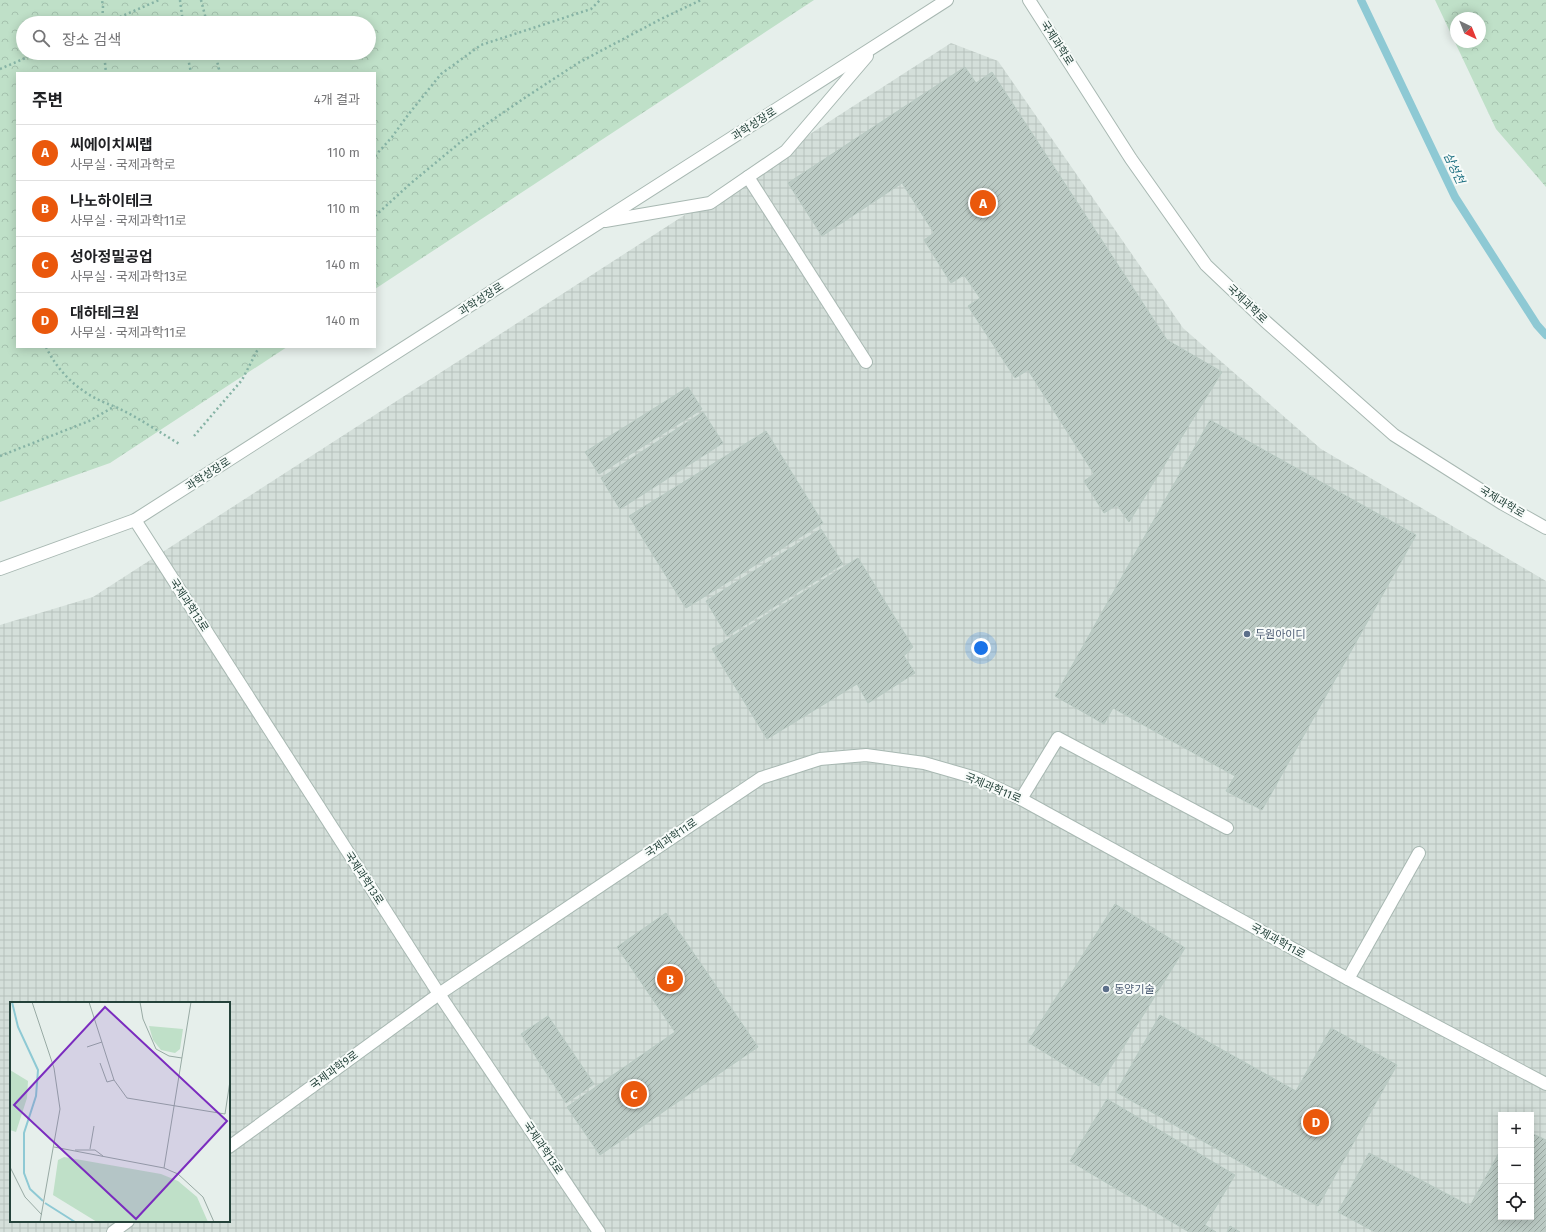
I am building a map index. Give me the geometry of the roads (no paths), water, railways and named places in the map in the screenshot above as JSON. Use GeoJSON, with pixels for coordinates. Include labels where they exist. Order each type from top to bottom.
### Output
{"type":"FeatureCollection","features":[{"type":"Feature","properties":{"kind":"street","name":"과학성장로"},"geometry":{"type":"LineString","coordinates":[[0,569],[135,520],[947,0]]}},
{"type":"Feature","properties":{"kind":"street","name":"국제과학로"},"geometry":{"type":"LineString","coordinates":[[1029,0],[1131,159],[1206,265],[1265,321],[1394,435],[1503,504],[1546,528]]}},
{"type":"Feature","properties":{"kind":"street"},"geometry":{"type":"LineString","coordinates":[[600,222],[710,203],[786,151],[876,46]]}},
{"type":"Feature","properties":{"kind":"street"},"geometry":{"type":"LineString","coordinates":[[748,177],[866,362]]}},
{"type":"Feature","properties":{"kind":"street","name":"국제과학13로"},"geometry":{"type":"LineString","coordinates":[[135,520],[439,994],[599,1232]]}},
{"type":"Feature","properties":{"kind":"street"},"geometry":{"type":"LineString","coordinates":[[1021,799],[1058,738],[1227,828]]}},
{"type":"Feature","properties":{"kind":"street","name":"국제과학11로"},"geometry":{"type":"LineString","coordinates":[[439,994],[761,778],[820,759],[866,755],[932,766],[976,778],[1021,799],[1348,979],[1546,1084]]}},
{"type":"Feature","properties":{"kind":"street"},"geometry":{"type":"LineString","coordinates":[[1348,979],[1419,852]]}},
{"type":"Feature","properties":{"kind":"street","name":"국제과학9로"},"geometry":{"type":"LineString","coordinates":[[230,1146],[439,994]]}},
{"type":"Feature","properties":{"kind":"street"},"geometry":{"type":"LineString","coordinates":[[113,1232],[127,1222]]}},
{"type":"Feature","properties":{"kind":"waterway","name":"삼성천"},"geometry":{"type":"LineString","coordinates":[[1361,0],[1455,197],[1537,325],[1546,335]]}},
{"type":"Feature","properties":{"kind":"place","name":"씨에이치씨랩"},"geometry":{"type":"Point","coordinates":[983,203]}},
{"type":"Feature","properties":{"kind":"place","name":"두원아이디"},"geometry":{"type":"Point","coordinates":[1247,634]}},
{"type":"Feature","properties":{"kind":"place","name":"나노하이테크"},"geometry":{"type":"Point","coordinates":[670,979]}},
{"type":"Feature","properties":{"kind":"place","name":"동양기술"},"geometry":{"type":"Point","coordinates":[1106,989]}},
{"type":"Feature","properties":{"kind":"place","name":"성아정밀공업"},"geometry":{"type":"Point","coordinates":[634,1094]}},
{"type":"Feature","properties":{"kind":"place","name":"대하테크원"},"geometry":{"type":"Point","coordinates":[1316,1122]}}]}
